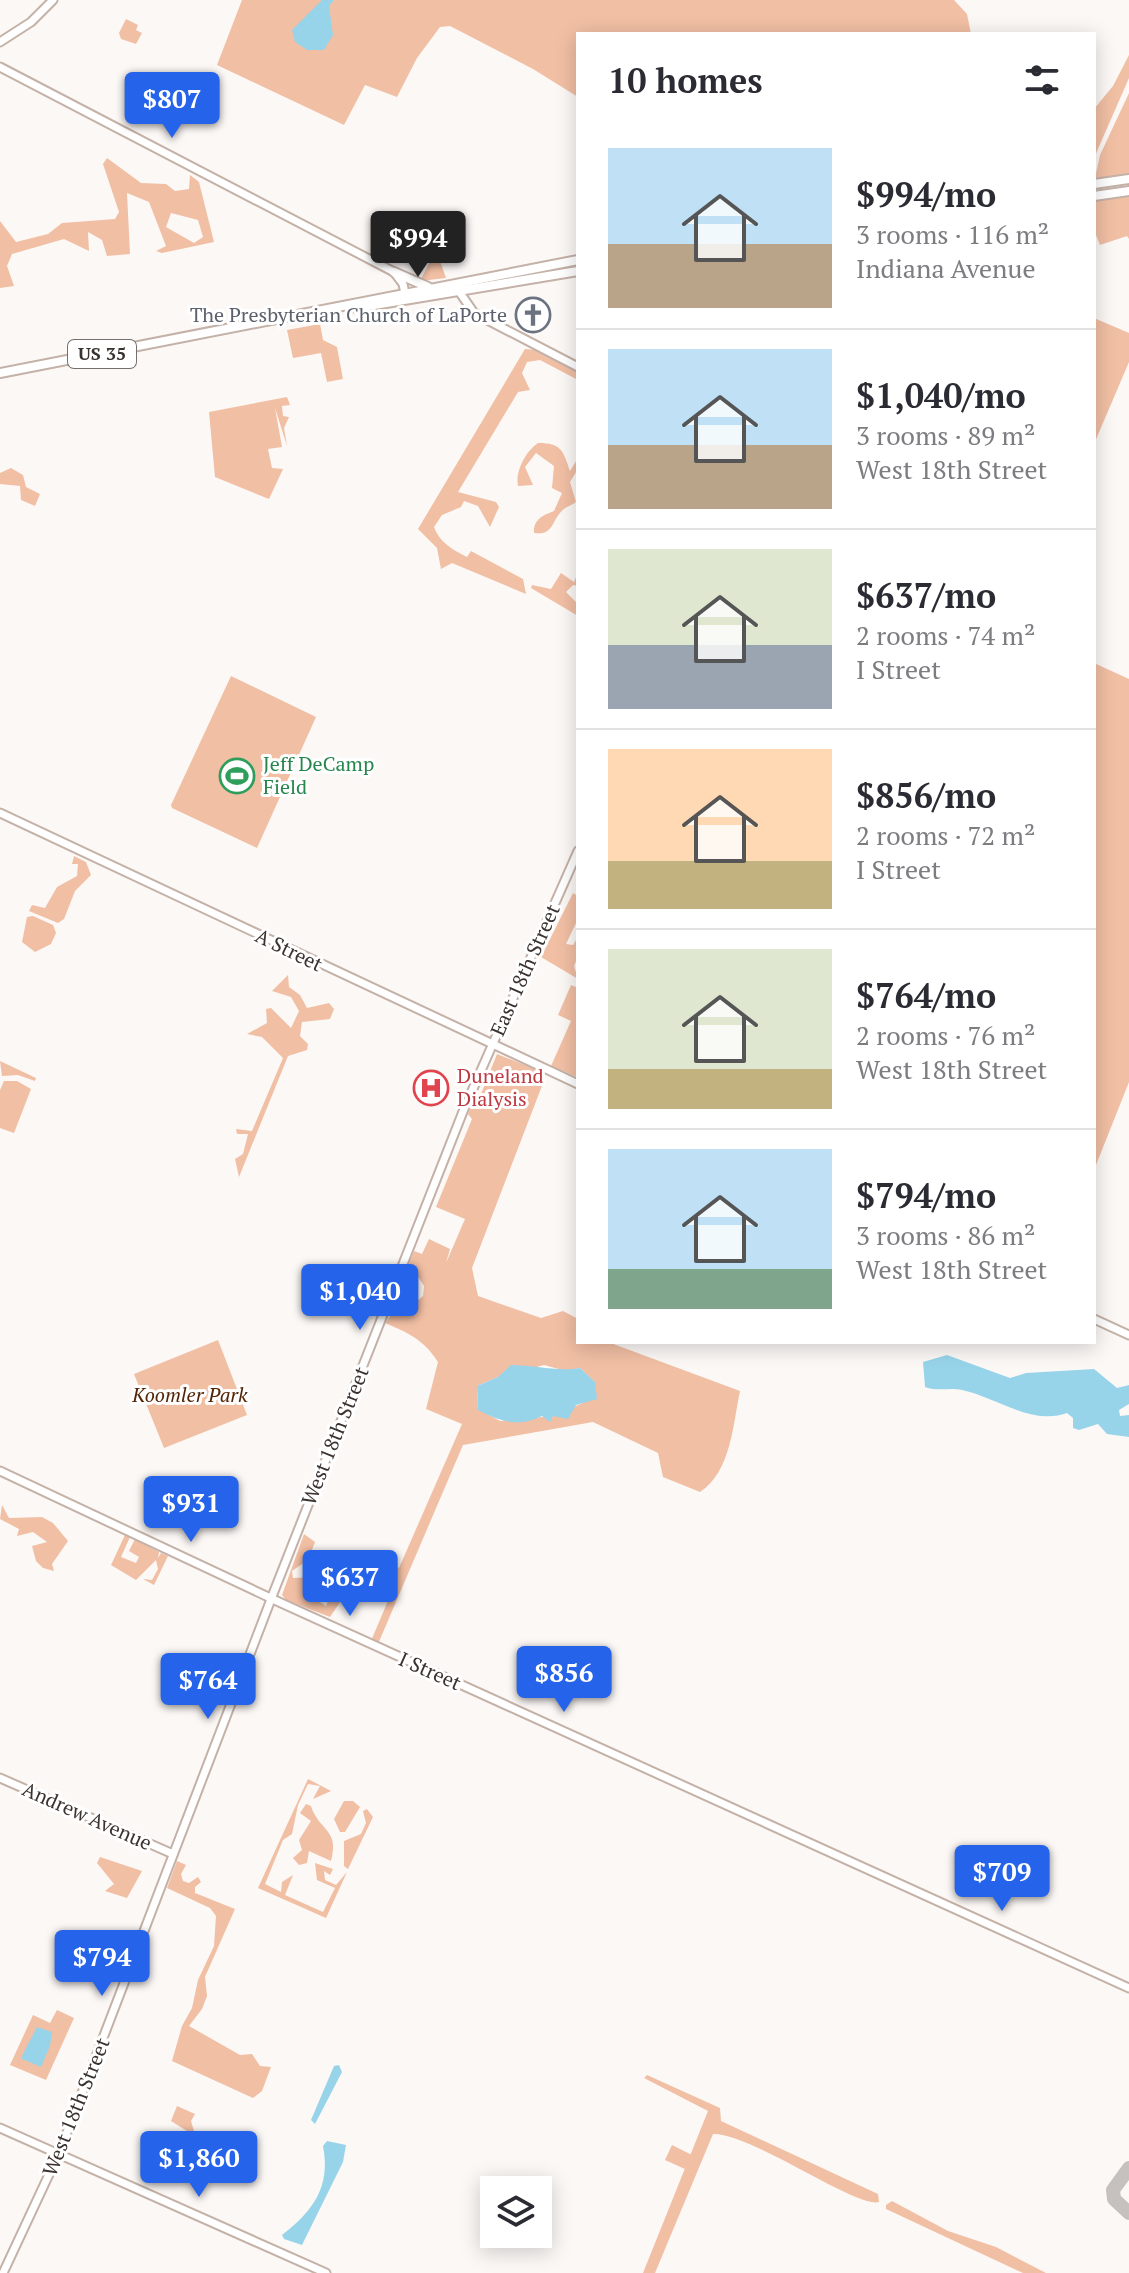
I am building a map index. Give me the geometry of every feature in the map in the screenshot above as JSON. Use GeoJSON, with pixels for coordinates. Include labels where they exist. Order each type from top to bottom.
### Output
{"type":"FeatureCollection","features":[{"type":"Feature","properties":{"kind":"main road"},"geometry":{"type":"LineString","coordinates":[[1096,184],[1129,179]]}},
{"type":"Feature","properties":{"kind":"main road"},"geometry":{"type":"LineString","coordinates":[[1096,196],[1129,191]]}},
{"type":"Feature","properties":{"kind":"main road","name":"US 35"},"geometry":{"type":"LineString","coordinates":[[406,298],[428,288],[576,260]]}},
{"type":"Feature","properties":{"kind":"main road","name":"US 35"},"geometry":{"type":"LineString","coordinates":[[0,373],[343,309],[459,293],[576,271]]}},
{"type":"Feature","properties":{"kind":"main road"},"geometry":{"type":"LineString","coordinates":[[394,272],[428,288]]}},
{"type":"Feature","properties":{"kind":"street"},"geometry":{"type":"LineString","coordinates":[[0,42],[31,22],[53,0]]}},
{"type":"Feature","properties":{"kind":"street"},"geometry":{"type":"LineString","coordinates":[[0,67],[394,272],[406,298]]}},
{"type":"Feature","properties":{"kind":"street"},"geometry":{"type":"LineString","coordinates":[[454,283],[474,313],[576,366]]}},
{"type":"Feature","properties":{"kind":"street","name":"A Street"},"geometry":{"type":"LineString","coordinates":[[0,813],[576,1083]]}},
{"type":"Feature","properties":{"kind":"street","name":"East 18th Street"},"geometry":{"type":"LineString","coordinates":[[491,1045],[576,855]]}},
{"type":"Feature","properties":{"kind":"street","name":"West 18th Street"},"geometry":{"type":"LineString","coordinates":[[3,2273],[59,2153],[271,1599],[491,1045]]}},
{"type":"Feature","properties":{"kind":"street"},"geometry":{"type":"LineString","coordinates":[[1096,1320],[1129,1335]]}},
{"type":"Feature","properties":{"kind":"street","name":"I Street"},"geometry":{"type":"LineString","coordinates":[[0,1471],[271,1599],[1129,1988]]}},
{"type":"Feature","properties":{"kind":"street","name":"Andrew Avenue"},"geometry":{"type":"LineString","coordinates":[[0,1778],[173,1854]]}},
{"type":"Feature","properties":{"kind":"street"},"geometry":{"type":"LineString","coordinates":[[0,2128],[326,2273]]}},
{"type":"Feature","properties":{"kind":"green space"},"geometry":{"type":"Polygon","coordinates":[[[242,0],[954,0],[967,14],[971,32],[576,32],[576,96],[533,69],[450,26],[440,27],[417,58],[397,97],[365,85],[344,125],[217,65],[242,0]]]}},
{"type":"Feature","properties":{"kind":"green space"},"geometry":{"type":"Polygon","coordinates":[[[126,19],[138,25],[136,30],[142,33],[136,44],[121,39],[119,33],[126,19]]]}},
{"type":"Feature","properties":{"kind":"green space"},"geometry":{"type":"Polygon","coordinates":[[[1129,55],[1129,78],[1096,153],[1096,107],[1113,86],[1129,55]]]}},
{"type":"Feature","properties":{"kind":"green space"},"geometry":{"type":"Polygon","coordinates":[[[1129,93],[1129,174],[1096,178],[1100,155],[1129,93]]]}},
{"type":"Feature","properties":{"kind":"green space"},"geometry":{"type":"Polygon","coordinates":[[[107,158],[141,183],[166,184],[175,191],[189,189],[190,175],[199,182],[214,242],[162,253],[156,251],[166,246],[149,202],[127,193],[130,254],[107,256],[102,240],[88,232],[89,251],[64,239],[12,254],[7,266],[14,286],[0,288],[0,221],[16,242],[48,234],[62,223],[115,219],[119,212],[103,164],[107,158]],[[171,213],[166,227],[194,243],[203,237],[198,220],[171,213]]]}},
{"type":"Feature","properties":{"kind":"green space"},"geometry":{"type":"Polygon","coordinates":[[[1129,196],[1129,239],[1127,236],[1100,245],[1096,235],[1096,200],[1129,196]]]}},
{"type":"Feature","properties":{"kind":"green space"},"geometry":{"type":"Polygon","coordinates":[[[434,254],[439,258],[446,278],[420,281],[434,254]]]}},
{"type":"Feature","properties":{"kind":"green space"},"geometry":{"type":"Polygon","coordinates":[[[1096,319],[1129,333],[1129,362],[1096,439],[1096,319]]]}},
{"type":"Feature","properties":{"kind":"green space"},"geometry":{"type":"Polygon","coordinates":[[[320,324],[323,340],[337,347],[343,379],[327,382],[321,353],[293,358],[287,330],[320,324]]]}},
{"type":"Feature","properties":{"kind":"green space"},"geometry":{"type":"Polygon","coordinates":[[[525,349],[538,350],[576,369],[576,379],[540,360],[527,362],[522,373],[530,390],[518,392],[458,492],[496,502],[499,507],[490,527],[478,506],[464,501],[461,507],[442,515],[434,527],[443,541],[467,557],[471,551],[523,579],[526,594],[452,563],[441,569],[437,548],[418,529],[525,349]]]}},
{"type":"Feature","properties":{"kind":"green space"},"geometry":{"type":"Polygon","coordinates":[[[287,397],[290,405],[282,406],[283,416],[289,417],[284,428],[287,446],[275,408],[282,447],[268,449],[272,468],[283,469],[269,499],[215,477],[209,412],[287,397]]]}},
{"type":"Feature","properties":{"kind":"green space"},"geometry":{"type":"Polygon","coordinates":[[[538,443],[557,447],[570,471],[576,461],[576,472],[570,482],[576,502],[560,513],[546,532],[541,533],[534,533],[535,524],[554,511],[562,493],[552,488],[554,466],[536,453],[525,467],[533,485],[518,486],[518,474],[529,451],[538,443]]]}},
{"type":"Feature","properties":{"kind":"green space"},"geometry":{"type":"Polygon","coordinates":[[[11,468],[23,475],[26,487],[40,494],[35,506],[21,500],[20,486],[0,484],[0,473],[11,468]]]}},
{"type":"Feature","properties":{"kind":"green space"},"geometry":{"type":"Polygon","coordinates":[[[561,573],[574,582],[576,577],[576,586],[566,592],[576,602],[576,615],[531,588],[532,585],[551,589],[561,573]]]}},
{"type":"Feature","properties":{"kind":"green space"},"geometry":{"type":"Polygon","coordinates":[[[1096,664],[1129,679],[1129,1082],[1096,1165],[1096,664]]]}},
{"type":"Feature","properties":{"kind":"green space"},"geometry":{"type":"Polygon","coordinates":[[[231,676],[316,717],[257,848],[171,805],[231,676]]]}},
{"type":"Feature","properties":{"kind":"green space"},"geometry":{"type":"Polygon","coordinates":[[[74,856],[86,862],[91,875],[75,891],[64,919],[58,923],[29,911],[32,905],[45,908],[57,887],[77,876],[78,864],[72,864],[74,856]]]}},
{"type":"Feature","properties":{"kind":"green space"},"geometry":{"type":"Polygon","coordinates":[[[573,893],[576,895],[576,923],[566,944],[573,945],[576,940],[576,978],[541,957],[573,893]]]}},
{"type":"Feature","properties":{"kind":"green space"},"geometry":{"type":"Polygon","coordinates":[[[33,916],[53,925],[56,933],[51,944],[35,952],[22,942],[27,917],[33,916]]]}},
{"type":"Feature","properties":{"kind":"green space"},"geometry":{"type":"Polygon","coordinates":[[[288,975],[289,987],[300,995],[307,1008],[329,1003],[334,1009],[330,1019],[302,1022],[300,1036],[308,1044],[307,1050],[288,1056],[239,1177],[235,1159],[243,1154],[248,1134],[237,1134],[236,1129],[252,1131],[283,1058],[262,1037],[247,1034],[267,1023],[266,1009],[271,1008],[291,1028],[299,1011],[291,997],[272,991],[288,975]]]}},
{"type":"Feature","properties":{"kind":"green space"},"geometry":{"type":"Polygon","coordinates":[[[571,985],[576,987],[576,1077],[551,1066],[571,1021],[558,1015],[571,985]]]}},
{"type":"Feature","properties":{"kind":"green space"},"geometry":{"type":"Polygon","coordinates":[[[497,1054],[535,1069],[545,1078],[472,1268],[478,1296],[541,1318],[563,1311],[576,1318],[576,1344],[613,1344],[740,1391],[724,1460],[710,1483],[700,1492],[663,1477],[658,1453],[593,1422],[463,1445],[378,1644],[371,1641],[395,1584],[382,1576],[373,1580],[358,1575],[354,1563],[362,1552],[399,1568],[462,1424],[426,1409],[438,1362],[415,1338],[385,1323],[399,1305],[415,1303],[423,1296],[424,1286],[409,1263],[414,1251],[422,1254],[429,1239],[450,1249],[446,1263],[465,1219],[436,1207],[472,1119],[468,1114],[476,1093],[481,1094],[497,1054]],[[544,1365],[498,1377],[477,1386],[478,1409],[500,1421],[553,1416],[585,1402],[595,1382],[580,1368],[566,1371],[544,1365]]]}},
{"type":"Feature","properties":{"kind":"green space"},"geometry":{"type":"Polygon","coordinates":[[[0,1061],[36,1078],[35,1081],[18,1075],[2,1076],[0,1061]]]}},
{"type":"Feature","properties":{"kind":"green space"},"geometry":{"type":"Polygon","coordinates":[[[4,1081],[17,1081],[31,1089],[14,1133],[0,1128],[0,1090],[4,1081]]]}},
{"type":"Feature","properties":{"kind":"green space","name":"Koomler Park"},"geometry":{"type":"Polygon","coordinates":[[[218,1340],[247,1415],[164,1448],[134,1374],[218,1340]]]}},
{"type":"Feature","properties":{"kind":"green space"},"geometry":{"type":"Polygon","coordinates":[[[2,1505],[9,1518],[42,1517],[53,1523],[68,1541],[52,1564],[54,1571],[43,1568],[36,1561],[32,1546],[47,1542],[33,1532],[17,1536],[19,1529],[0,1519],[2,1505]]]}},
{"type":"Feature","properties":{"kind":"green space"},"geometry":{"type":"Polygon","coordinates":[[[304,1534],[315,1542],[308,1560],[292,1571],[293,1578],[315,1577],[320,1587],[317,1600],[326,1606],[339,1573],[344,1577],[342,1599],[330,1617],[286,1600],[282,1595],[304,1534]]]}},
{"type":"Feature","properties":{"kind":"green space"},"geometry":{"type":"Polygon","coordinates":[[[125,1535],[130,1537],[121,1557],[136,1563],[139,1557],[129,1551],[135,1539],[159,1552],[158,1558],[161,1553],[168,1556],[154,1585],[143,1579],[152,1580],[158,1569],[156,1560],[136,1580],[111,1565],[125,1535]]]}},
{"type":"Feature","properties":{"kind":"green space"},"geometry":{"type":"Polygon","coordinates":[[[308,1779],[331,1791],[313,1799],[320,1786],[308,1784],[298,1805],[292,1834],[283,1840],[265,1884],[281,1892],[282,1882],[293,1875],[285,1895],[323,1912],[335,1888],[317,1880],[315,1863],[333,1869],[330,1875],[324,1871],[325,1880],[336,1885],[347,1872],[326,1918],[258,1888],[308,1779]]]}},
{"type":"Feature","properties":{"kind":"green space"},"geometry":{"type":"Polygon","coordinates":[[[344,1801],[353,1801],[360,1807],[345,1832],[340,1832],[334,1819],[344,1801]]]}},
{"type":"Feature","properties":{"kind":"green space"},"geometry":{"type":"Polygon","coordinates":[[[306,1804],[311,1806],[331,1836],[331,1861],[309,1851],[307,1863],[299,1865],[293,1858],[302,1850],[299,1840],[311,1821],[300,1813],[306,1804]]]}},
{"type":"Feature","properties":{"kind":"green space"},"geometry":{"type":"Polygon","coordinates":[[[367,1809],[373,1817],[348,1869],[344,1866],[344,1841],[361,1834],[366,1823],[363,1811],[367,1809]]]}},
{"type":"Feature","properties":{"kind":"green space"},"geometry":{"type":"Polygon","coordinates":[[[100,1857],[142,1871],[127,1898],[105,1891],[114,1884],[97,1863],[100,1857]]]}},
{"type":"Feature","properties":{"kind":"green space"},"geometry":{"type":"Polygon","coordinates":[[[177,1861],[186,1865],[181,1874],[183,1881],[189,1883],[198,1877],[201,1882],[195,1887],[195,1893],[235,1909],[205,1977],[207,1996],[202,2009],[189,2026],[240,2055],[252,2054],[260,2066],[271,2067],[262,2091],[253,2098],[172,2061],[182,2026],[192,2008],[198,1980],[214,1946],[216,1916],[210,1908],[167,1888],[177,1861]]]}},
{"type":"Feature","properties":{"kind":"green space"},"geometry":{"type":"Polygon","coordinates":[[[57,2010],[74,2018],[46,2080],[10,2065],[33,2015],[50,2023],[57,2010]]]}},
{"type":"Feature","properties":{"kind":"green space"},"geometry":{"type":"Polygon","coordinates":[[[647,2075],[720,2108],[721,2121],[878,2194],[879,2202],[849,2194],[752,2145],[713,2134],[655,2273],[643,2273],[708,2111],[644,2078],[647,2075]]]}},
{"type":"Feature","properties":{"kind":"green space"},"geometry":{"type":"Polygon","coordinates":[[[177,2106],[195,2114],[191,2121],[194,2131],[215,2140],[208,2155],[181,2146],[187,2131],[171,2121],[177,2106]]]}},
{"type":"Feature","properties":{"kind":"green space"},"geometry":{"type":"Polygon","coordinates":[[[672,2145],[692,2155],[685,2169],[665,2160],[672,2145]]]}},
{"type":"Feature","properties":{"kind":"green space"},"geometry":{"type":"Polygon","coordinates":[[[892,2201],[948,2231],[996,2247],[1046,2273],[1023,2273],[886,2209],[892,2201]]]}},
{"type":"Feature","properties":{"kind":"water"},"geometry":{"type":"Polygon","coordinates":[[[322,0],[334,0],[329,6],[333,35],[324,50],[307,50],[295,42],[292,30],[322,0]]]}},
{"type":"Feature","properties":{"kind":"water"},"geometry":{"type":"Polygon","coordinates":[[[947,1355],[1010,1378],[1026,1373],[1094,1369],[1117,1388],[1129,1385],[1129,1404],[1119,1410],[1120,1416],[1129,1415],[1129,1437],[1107,1434],[1098,1424],[1079,1430],[1073,1428],[1073,1418],[1067,1413],[1041,1416],[962,1390],[925,1387],[923,1362],[947,1355]]]}},
{"type":"Feature","properties":{"kind":"water"},"geometry":{"type":"Polygon","coordinates":[[[511,1365],[580,1368],[595,1382],[597,1399],[576,1405],[568,1419],[553,1416],[550,1422],[542,1416],[525,1422],[509,1422],[478,1410],[477,1386],[498,1377],[511,1365]]]}},
{"type":"Feature","properties":{"kind":"water"},"geometry":{"type":"Polygon","coordinates":[[[37,2027],[52,2032],[41,2067],[22,2059],[37,2027]]]}},
{"type":"Feature","properties":{"kind":"water"},"geometry":{"type":"Polygon","coordinates":[[[339,2065],[342,2072],[315,2124],[311,2120],[334,2066],[339,2065]]]}},
{"type":"Feature","properties":{"kind":"water"},"geometry":{"type":"Polygon","coordinates":[[[327,2141],[346,2145],[343,2162],[302,2245],[284,2239],[282,2235],[303,2217],[322,2186],[323,2146],[327,2141]]]}},
{"type":"Feature","properties":{"kind":"taxiway"},"geometry":{"type":"LineString","coordinates":[[1129,2168],[1113,2190],[1114,2199],[1129,2213]]}},
{"type":"Feature","properties":{"kind":"place","name":"The Presbyterian Church of LaPorte"},"geometry":{"type":"Point","coordinates":[533,315]}},
{"type":"Feature","properties":{"kind":"place","name":"Jeff DeCamp Field"},"geometry":{"type":"Point","coordinates":[237,776]}},
{"type":"Feature","properties":{"kind":"place","name":"Duneland Dialysis"},"geometry":{"type":"Point","coordinates":[431,1088]}}]}
